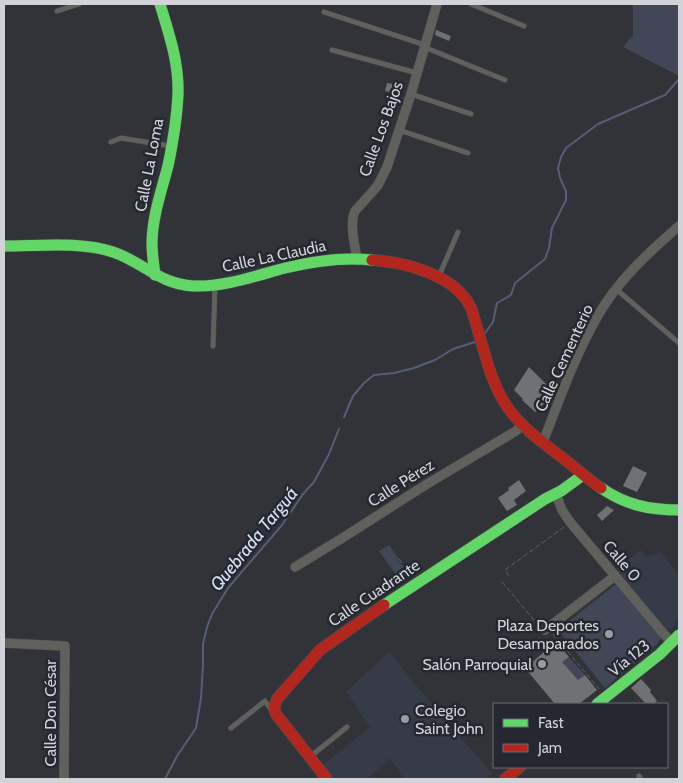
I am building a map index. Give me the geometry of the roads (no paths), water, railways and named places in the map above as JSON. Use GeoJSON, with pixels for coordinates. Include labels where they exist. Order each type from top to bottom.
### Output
{"type":"FeatureCollection","features":[{"type":"Feature","properties":{"kind":"street","name":"Calle La Loma"},"geometry":{"type":"LineString","coordinates":[[155,275],[152,244],[154,223],[172,146],[177,108],[176,66],[160,4]]}},
{"type":"Feature","properties":{"kind":"street","name":"Calle Los Bajos"},"geometry":{"type":"LineString","coordinates":[[357,259],[352,223],[353,214],[378,184],[387,167],[411,94],[437,4]]}},
{"type":"Feature","properties":{"kind":"street","name":"Calle Cementerio"},"geometry":{"type":"LineString","coordinates":[[543,442],[568,378],[596,318],[616,289],[638,264],[679,226]]}},
{"type":"Feature","properties":{"kind":"street","name":"Calle La Claudia"},"geometry":{"type":"LineString","coordinates":[[4,246],[85,247],[99,249],[121,255],[162,279],[183,285],[198,286],[248,280],[284,269],[329,260],[357,259],[410,265],[438,277],[454,287],[465,299],[469,305],[500,395],[505,404],[523,424],[583,475],[609,494],[620,500],[646,507],[679,510]]}},
{"type":"Feature","properties":{"kind":"street","name":"Calle Pérez"},"geometry":{"type":"LineString","coordinates":[[295,567],[344,538],[427,484],[516,431],[523,424]]}},
{"type":"Feature","properties":{"kind":"street","name":"Calle Cuadrante"},"geometry":{"type":"LineString","coordinates":[[274,708],[277,699],[320,650],[372,613],[583,475]]}},
{"type":"Feature","properties":{"kind":"street","name":"Calle 0"},"geometry":{"type":"LineString","coordinates":[[556,494],[562,510],[570,522],[615,576],[677,638]]}},
{"type":"Feature","properties":{"kind":"street"},"geometry":{"type":"LineString","coordinates":[[547,629],[615,576]]}},
{"type":"Feature","properties":{"kind":"street","name":"Vía 123"},"geometry":{"type":"LineString","coordinates":[[601,701],[677,638]]}},
{"type":"Feature","properties":{"kind":"street","name":"Calle Don César"},"geometry":{"type":"LineString","coordinates":[[4,643],[64,646],[64,779]]}},
{"type":"Feature","properties":{"kind":"street"},"geometry":{"type":"LineString","coordinates":[[274,708],[276,714],[327,779]]}},
{"type":"Feature","properties":{"kind":"street"},"geometry":{"type":"LineString","coordinates":[[505,779],[519,768]]}},
{"type":"Feature","properties":{"kind":"lane"},"geometry":{"type":"LineString","coordinates":[[57,11],[79,4]]}},
{"type":"Feature","properties":{"kind":"lane"},"geometry":{"type":"LineString","coordinates":[[471,4],[524,26]]}},
{"type":"Feature","properties":{"kind":"lane"},"geometry":{"type":"LineString","coordinates":[[324,12],[425,46],[505,80]]}},
{"type":"Feature","properties":{"kind":"lane"},"geometry":{"type":"LineString","coordinates":[[332,50],[417,73]]}},
{"type":"Feature","properties":{"kind":"lane"},"geometry":{"type":"LineString","coordinates":[[411,94],[471,114]]}},
{"type":"Feature","properties":{"kind":"lane"},"geometry":{"type":"LineString","coordinates":[[399,130],[468,153]]}},
{"type":"Feature","properties":{"kind":"lane"},"geometry":{"type":"LineString","coordinates":[[111,142],[121,138],[172,146]]}},
{"type":"Feature","properties":{"kind":"lane"},"geometry":{"type":"LineString","coordinates":[[438,277],[458,232]]}},
{"type":"Feature","properties":{"kind":"lane"},"geometry":{"type":"LineString","coordinates":[[214,346],[215,285]]}},
{"type":"Feature","properties":{"kind":"lane"},"geometry":{"type":"LineString","coordinates":[[616,289],[679,343]]}},
{"type":"Feature","properties":{"kind":"lane"},"geometry":{"type":"LineString","coordinates":[[231,728],[264,701],[270,708],[274,708]]}},
{"type":"Feature","properties":{"kind":"lane"},"geometry":{"type":"LineString","coordinates":[[310,757],[347,727]]}},
{"type":"Feature","properties":{"kind":"waterway","name":"Quebrada Targuá"},"geometry":{"type":"LineString","coordinates":[[485,333],[493,322],[497,303],[511,295],[515,283],[545,259],[552,228],[566,200],[566,191],[558,168],[566,148],[598,124],[665,95],[679,79]]}},
{"type":"Feature","properties":{"kind":"waterway","name":"Quebrada Targuá"},"geometry":{"type":"LineString","coordinates":[[344,417],[353,396],[374,375],[414,368],[435,360],[453,349],[475,342]]}},
{"type":"Feature","properties":{"kind":"waterway","name":"Quebrada Targuá"},"geometry":{"type":"LineString","coordinates":[[165,779],[177,756],[196,728],[201,698],[203,644],[212,614],[228,588],[282,525],[303,494],[314,482],[329,454],[339,429]]}},
{"type":"Feature","properties":{"kind":"place","name":"Plaza Deportes Desamparados"},"geometry":{"type":"Point","coordinates":[609,634]}},
{"type":"Feature","properties":{"kind":"place","name":"Salón Parroquial"},"geometry":{"type":"Point","coordinates":[542,664]}},
{"type":"Feature","properties":{"kind":"place","name":"Colegio Saint John"},"geometry":{"type":"Point","coordinates":[405,719]}}]}
